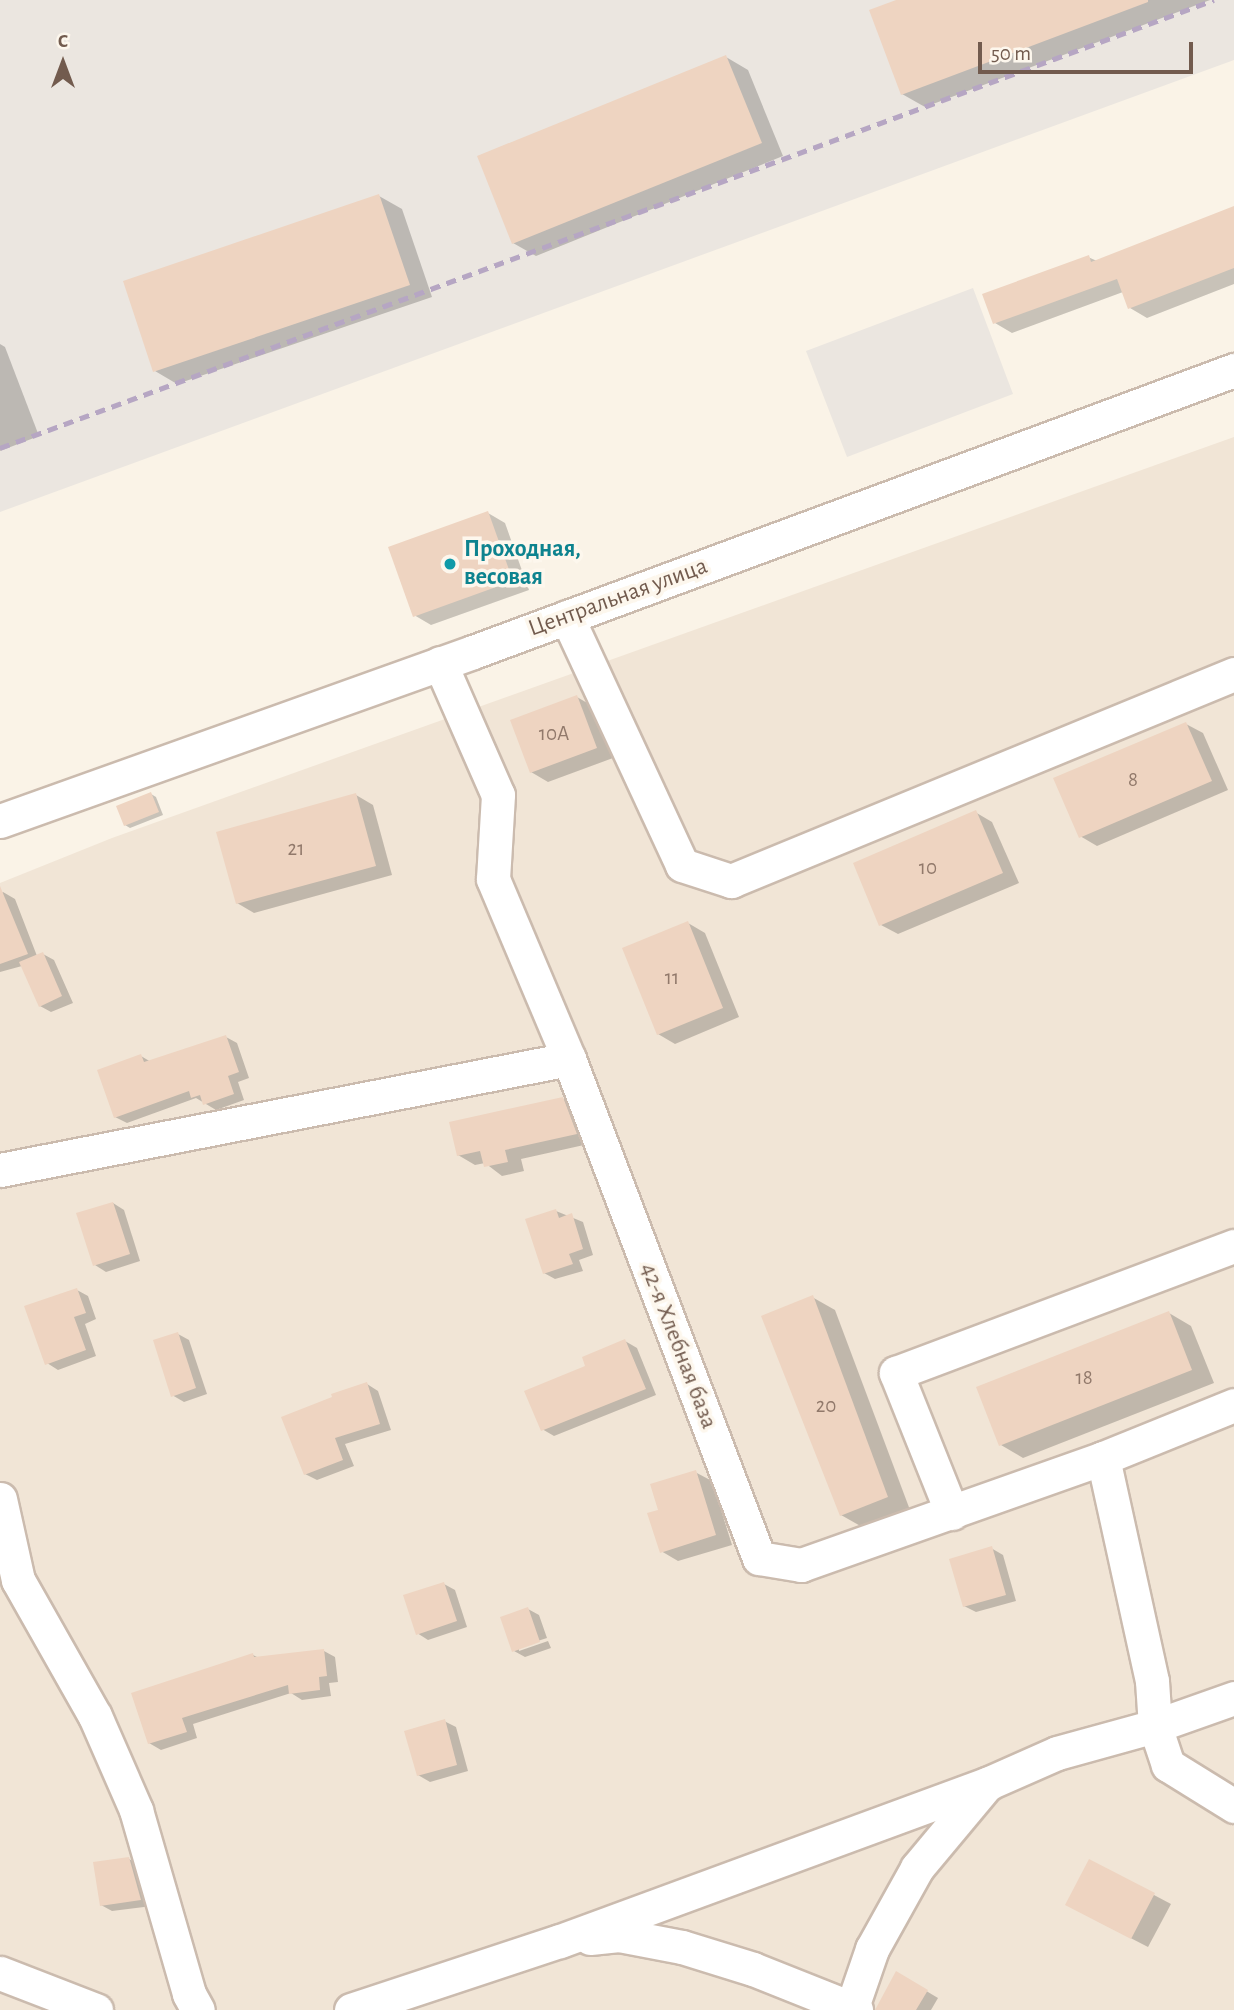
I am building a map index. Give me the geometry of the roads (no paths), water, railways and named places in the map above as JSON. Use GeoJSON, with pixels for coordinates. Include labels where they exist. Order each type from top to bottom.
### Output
{"type":"FeatureCollection","features":[{"type":"Feature","properties":{"kind":"street","name":"Центральная улица"},"geometry":{"type":"LineString","coordinates":[[0,821],[567,617],[1234,370]]}},
{"type":"Feature","properties":{"kind":"street"},"geometry":{"type":"LineString","coordinates":[[567,617],[682,865],[731,881],[1234,674]]}},
{"type":"Feature","properties":{"kind":"street","name":"42-я Хлебная база"},"geometry":{"type":"LineString","coordinates":[[440,663],[498,795],[493,878],[569,1059],[759,1558],[801,1566],[1103,1458],[1234,1405]]}},
{"type":"Feature","properties":{"kind":"street"},"geometry":{"type":"LineString","coordinates":[[0,1170],[569,1059]]}},
{"type":"Feature","properties":{"kind":"street"},"geometry":{"type":"LineString","coordinates":[[952,1513],[896,1373],[1234,1246]]}},
{"type":"Feature","properties":{"kind":"street"},"geometry":{"type":"LineString","coordinates":[[1103,1458],[1152,1681],[1154,1726],[1168,1765],[1234,1807]]}},
{"type":"Feature","properties":{"kind":"street"},"geometry":{"type":"LineString","coordinates":[[0,1499],[18,1580],[95,1716],[136,1810],[189,1994],[198,2010]]}},
{"type":"Feature","properties":{"kind":"street"},"geometry":{"type":"LineString","coordinates":[[351,2010],[560,1941],[989,1783],[1057,1753],[1154,1726],[1234,1698]]}},
{"type":"Feature","properties":{"kind":"street"},"geometry":{"type":"LineString","coordinates":[[560,1941],[619,1935],[682,1947],[753,1969],[853,2009],[872,1949],[917,1868],[989,1783]]}},
{"type":"Feature","properties":{"kind":"street"},"geometry":{"type":"LineString","coordinates":[[0,1973],[96,2010]]}},
{"type":"Feature","properties":{"kind":"railway"},"geometry":{"type":"LineString","coordinates":[[0,448],[1214,0]]}},
{"type":"Feature","properties":{"kind":"place","name":"Проходная, весовая"},"geometry":{"type":"Point","coordinates":[450,564]}}]}
